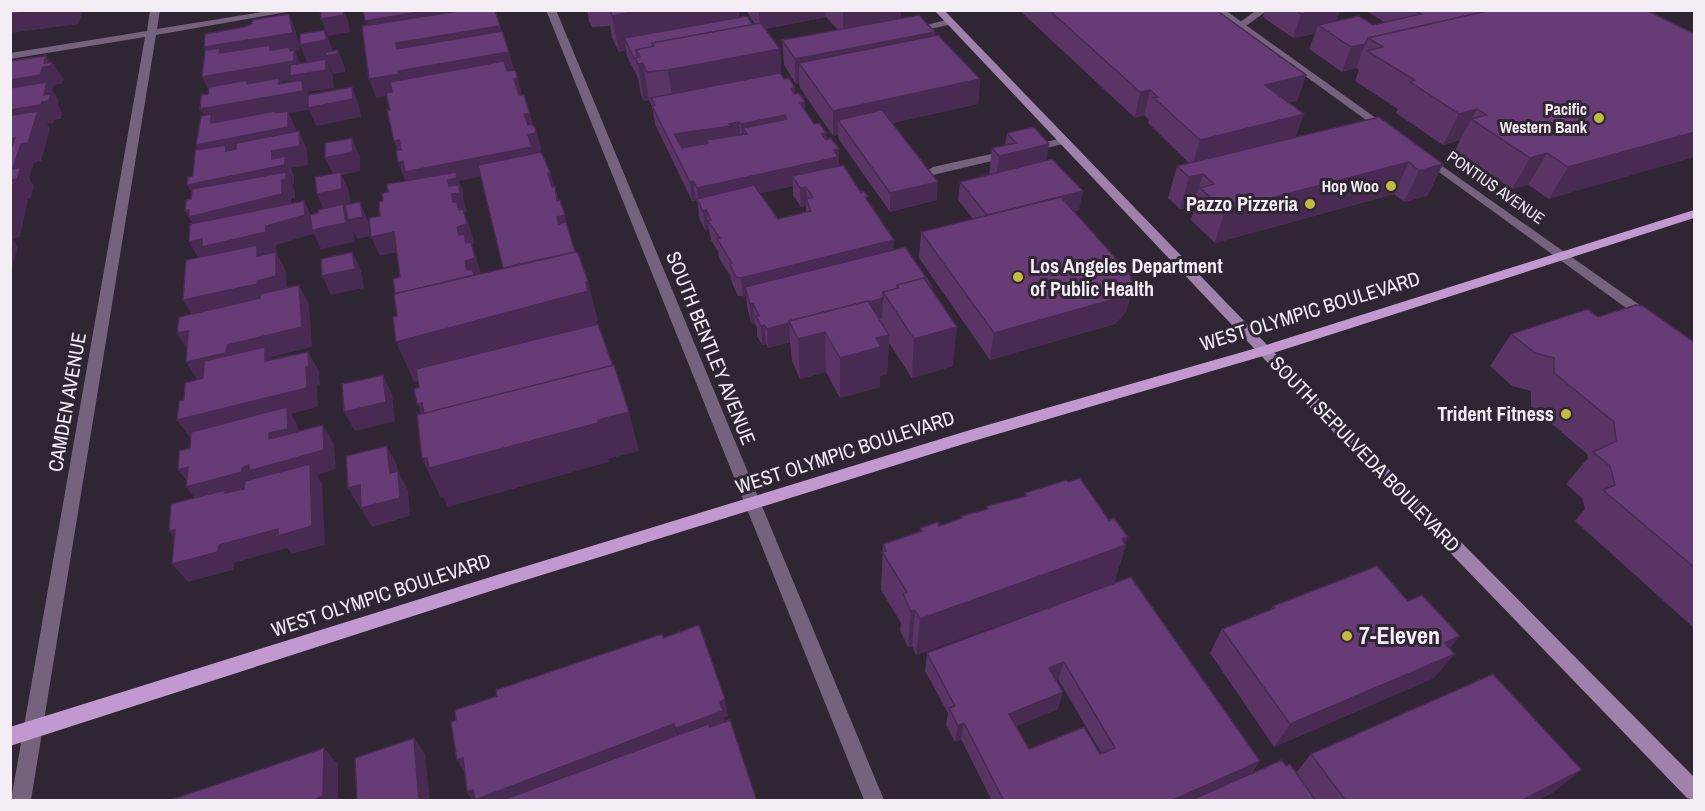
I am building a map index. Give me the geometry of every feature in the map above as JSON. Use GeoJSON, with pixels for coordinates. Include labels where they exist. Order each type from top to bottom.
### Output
{"type":"FeatureCollection","features":[{"type":"Feature","properties":{"kind":"main road","name":"SOUTH SEPULVEDA BOULEVARD"},"geometry":{"type":"LineString","coordinates":[[938,10],[1265,351],[1695,792]]}},
{"type":"Feature","properties":{"kind":"main road","name":"WEST OLYMPIC BOULEVARD"},"geometry":{"type":"LineString","coordinates":[[10,737],[497,582],[970,436],[1265,351],[1695,214]]}},
{"type":"Feature","properties":{"kind":"street","name":"CAMDEN AVENUE"},"geometry":{"type":"LineString","coordinates":[[21,801],[155,10]]}},
{"type":"Feature","properties":{"kind":"street"},"geometry":{"type":"LineString","coordinates":[[10,56],[295,10]]}},
{"type":"Feature","properties":{"kind":"street","name":"SOUTH BENTLEY AVENUE"},"geometry":{"type":"LineString","coordinates":[[551,10],[874,801]]}},
{"type":"Feature","properties":{"kind":"street"},"geometry":{"type":"LineString","coordinates":[[1218,10],[1396,136]]}},
{"type":"Feature","properties":{"kind":"street"},"geometry":{"type":"LineString","coordinates":[[1240,26],[1264,10]]}},
{"type":"Feature","properties":{"kind":"street"},"geometry":{"type":"LineString","coordinates":[[902,31],[950,22]]}},
{"type":"Feature","properties":{"kind":"street"},"geometry":{"type":"LineString","coordinates":[[933,171],[1064,141]]}},
{"type":"Feature","properties":{"kind":"street","name":"PONTIUS AVENUE"},"geometry":{"type":"LineString","coordinates":[[1416,150],[1662,328]]}},
{"type":"Feature","properties":{"kind":"building"},"geometry":{"type":"Polygon","coordinates":[[[10,10],[41,10],[10,14],[10,10]]]}},
{"type":"Feature","properties":{"kind":"building"},"geometry":{"type":"Polygon","coordinates":[[[320,10],[343,10],[344,15],[321,19],[320,10]]]}},
{"type":"Feature","properties":{"kind":"building"},"geometry":{"type":"Polygon","coordinates":[[[363,10],[430,10],[365,21],[363,10]]]}},
{"type":"Feature","properties":{"kind":"building"},"geometry":{"type":"Polygon","coordinates":[[[465,10],[495,10],[500,26],[396,43],[397,49],[502,31],[509,52],[398,71],[399,74],[369,79],[362,26],[465,10]]]}},
{"type":"Feature","properties":{"kind":"building"},"geometry":{"type":"Polygon","coordinates":[[[610,10],[641,10],[612,16],[610,10]]]}},
{"type":"Feature","properties":{"kind":"building"},"geometry":{"type":"Polygon","coordinates":[[[1049,10],[1216,10],[1306,75],[1265,85],[1304,114],[1200,140],[1154,98],[1158,97],[1150,90],[1140,92],[1049,10]]]}},
{"type":"Feature","properties":{"kind":"building"},"geometry":{"type":"Polygon","coordinates":[[[1296,10],[1318,10],[1301,14],[1296,10]]]}},
{"type":"Feature","properties":{"kind":"building"},"geometry":{"type":"Polygon","coordinates":[[[1414,10],[1492,10],[1368,38],[1365,44],[1351,47],[1318,25],[1359,16],[1373,25],[1421,14],[1414,10]]]}},
{"type":"Feature","properties":{"kind":"building"},"geometry":{"type":"Polygon","coordinates":[[[1492,10],[1646,10],[1695,34],[1695,132],[1568,167],[1547,153],[1530,158],[1471,119],[1487,115],[1477,109],[1459,114],[1410,82],[1415,80],[1367,51],[1383,47],[1368,38],[1492,10]]]}},
{"type":"Feature","properties":{"kind":"building"},"geometry":{"type":"Polygon","coordinates":[[[289,14],[293,33],[204,47],[205,34],[244,27],[252,24],[252,20],[289,14]]]}},
{"type":"Feature","properties":{"kind":"building"},"geometry":{"type":"Polygon","coordinates":[[[919,15],[935,32],[795,59],[782,40],[919,15]]]}},
{"type":"Feature","properties":{"kind":"building"},"geometry":{"type":"Polygon","coordinates":[[[747,16],[753,25],[652,43],[653,46],[636,50],[635,60],[624,38],[747,16]]]}},
{"type":"Feature","properties":{"kind":"building"},"geometry":{"type":"Polygon","coordinates":[[[761,23],[780,49],[647,72],[643,63],[638,64],[635,58],[640,57],[636,50],[654,46],[652,43],[761,23]]]}},
{"type":"Feature","properties":{"kind":"building"},"geometry":{"type":"Polygon","coordinates":[[[325,30],[326,40],[300,45],[300,34],[325,30]]]}},
{"type":"Feature","properties":{"kind":"building"},"geometry":{"type":"Polygon","coordinates":[[[938,35],[980,79],[833,111],[799,63],[938,35]]]}},
{"type":"Feature","properties":{"kind":"building"},"geometry":{"type":"Polygon","coordinates":[[[270,45],[270,50],[289,47],[290,51],[294,50],[294,61],[202,77],[205,50],[220,48],[219,53],[270,45]]]}},
{"type":"Feature","properties":{"kind":"building"},"geometry":{"type":"Polygon","coordinates":[[[338,50],[338,54],[325,56],[326,52],[338,50]]]}},
{"type":"Feature","properties":{"kind":"building"},"geometry":{"type":"Polygon","coordinates":[[[46,56],[44,63],[52,62],[51,66],[43,67],[40,75],[10,80],[10,61],[46,56]]]}},
{"type":"Feature","properties":{"kind":"building"},"geometry":{"type":"Polygon","coordinates":[[[326,59],[326,70],[290,76],[290,65],[326,59]]]}},
{"type":"Feature","properties":{"kind":"building"},"geometry":{"type":"Polygon","coordinates":[[[504,61],[507,71],[515,70],[518,78],[514,79],[519,95],[524,95],[530,114],[524,114],[528,125],[532,124],[536,129],[535,133],[528,135],[532,147],[405,172],[403,161],[398,162],[396,150],[401,150],[399,140],[394,141],[387,110],[390,110],[386,93],[392,92],[390,82],[504,61]]]}},
{"type":"Feature","properties":{"kind":"building"},"geometry":{"type":"Polygon","coordinates":[[[780,73],[784,79],[789,78],[795,88],[791,89],[794,94],[799,93],[805,102],[800,103],[814,124],[819,123],[826,133],[822,134],[826,140],[831,138],[839,149],[834,150],[838,157],[697,188],[693,181],[690,182],[652,106],[655,105],[651,98],[780,73]],[[785,115],[674,134],[682,148],[708,143],[706,140],[747,134],[743,128],[787,119],[785,115]]]}},
{"type":"Feature","properties":{"kind":"building"},"geometry":{"type":"Polygon","coordinates":[[[279,78],[279,84],[302,80],[303,91],[200,109],[201,95],[208,94],[209,87],[247,80],[247,84],[279,78]]]}},
{"type":"Feature","properties":{"kind":"building"},"geometry":{"type":"Polygon","coordinates":[[[47,82],[44,95],[51,94],[49,101],[42,102],[41,105],[10,110],[10,88],[47,82]]]}},
{"type":"Feature","properties":{"kind":"building"},"geometry":{"type":"Polygon","coordinates":[[[352,87],[353,99],[308,108],[308,95],[352,87]]]}},
{"type":"Feature","properties":{"kind":"building"},"geometry":{"type":"Polygon","coordinates":[[[882,110],[938,182],[890,193],[838,120],[882,110]]]}},
{"type":"Feature","properties":{"kind":"building"},"geometry":{"type":"Polygon","coordinates":[[[38,111],[28,143],[21,144],[13,169],[21,167],[17,179],[10,180],[10,147],[15,138],[10,139],[10,113],[15,112],[13,115],[38,111]]]}},
{"type":"Feature","properties":{"kind":"building"},"geometry":{"type":"Polygon","coordinates":[[[275,111],[275,113],[288,111],[288,127],[196,145],[201,116],[211,114],[211,123],[275,111]]]}},
{"type":"Feature","properties":{"kind":"building"},"geometry":{"type":"Polygon","coordinates":[[[1379,117],[1443,164],[1419,171],[1409,162],[1225,210],[1200,188],[1214,184],[1203,174],[1189,177],[1177,166],[1379,117]]]}},
{"type":"Feature","properties":{"kind":"building"},"geometry":{"type":"Polygon","coordinates":[[[1034,127],[1049,144],[999,156],[992,148],[1016,143],[1007,133],[1034,127]]]}},
{"type":"Feature","properties":{"kind":"building"},"geometry":{"type":"Polygon","coordinates":[[[299,131],[300,146],[272,151],[272,159],[285,156],[285,165],[187,185],[188,177],[193,176],[195,150],[226,145],[226,151],[236,149],[236,143],[299,131]]]}},
{"type":"Feature","properties":{"kind":"building"},"geometry":{"type":"Polygon","coordinates":[[[352,138],[353,152],[325,158],[325,143],[352,138]]]}},
{"type":"Feature","properties":{"kind":"building"},"geometry":{"type":"Polygon","coordinates":[[[541,152],[550,172],[548,173],[552,187],[555,186],[557,201],[560,200],[565,215],[557,217],[559,224],[566,222],[575,252],[503,268],[478,165],[541,152]]]}},
{"type":"Feature","properties":{"kind":"building"},"geometry":{"type":"Polygon","coordinates":[[[1052,159],[1083,191],[987,215],[960,182],[1052,159]]]}},
{"type":"Feature","properties":{"kind":"building"},"geometry":{"type":"Polygon","coordinates":[[[843,165],[861,192],[864,191],[868,196],[865,197],[894,240],[741,278],[736,277],[730,264],[732,263],[717,239],[720,238],[708,221],[711,220],[706,210],[703,211],[697,199],[754,185],[778,219],[811,211],[806,199],[813,197],[806,187],[800,188],[792,176],[843,165]]]}},
{"type":"Feature","properties":{"kind":"building"},"geometry":{"type":"Polygon","coordinates":[[[286,172],[286,179],[282,180],[282,194],[189,217],[189,210],[185,211],[186,200],[191,199],[192,189],[286,172]]]}},
{"type":"Feature","properties":{"kind":"building"},"geometry":{"type":"Polygon","coordinates":[[[341,172],[342,189],[317,194],[315,177],[341,172]]]}},
{"type":"Feature","properties":{"kind":"building"},"geometry":{"type":"Polygon","coordinates":[[[456,172],[457,178],[448,180],[449,186],[459,185],[460,193],[452,194],[453,202],[457,202],[459,210],[463,209],[467,224],[457,227],[459,235],[464,234],[466,243],[471,242],[475,258],[465,261],[467,270],[472,269],[474,275],[395,294],[393,279],[400,277],[394,232],[371,237],[369,218],[380,216],[379,202],[383,201],[382,193],[388,192],[387,184],[456,172]]]}},
{"type":"Feature","properties":{"kind":"building"},"geometry":{"type":"Polygon","coordinates":[[[14,181],[10,197],[10,182],[14,181]]]}},
{"type":"Feature","properties":{"kind":"building","name":"Los Angeles Department of Public Health"},"geometry":{"type":"Polygon","coordinates":[[[1061,197],[1130,274],[1133,286],[1122,297],[994,333],[921,232],[1061,197]]]}},
{"type":"Feature","properties":{"kind":"building"},"geometry":{"type":"Polygon","coordinates":[[[304,201],[305,215],[266,226],[266,232],[202,247],[202,239],[189,242],[190,224],[304,201]]]}},
{"type":"Feature","properties":{"kind":"building"},"geometry":{"type":"Polygon","coordinates":[[[360,202],[363,217],[348,220],[345,205],[360,202]]]}},
{"type":"Feature","properties":{"kind":"building"},"geometry":{"type":"Polygon","coordinates":[[[343,204],[346,223],[312,230],[310,215],[318,213],[318,210],[343,204]]]}},
{"type":"Feature","properties":{"kind":"building"},"geometry":{"type":"Polygon","coordinates":[[[257,245],[257,256],[276,252],[276,276],[257,281],[257,284],[183,300],[186,260],[257,245]]]}},
{"type":"Feature","properties":{"kind":"building"},"geometry":{"type":"Polygon","coordinates":[[[905,247],[932,286],[929,286],[924,278],[897,285],[897,289],[883,292],[883,298],[789,321],[790,323],[767,329],[764,325],[761,326],[753,304],[750,304],[745,287],[905,247]]]}},
{"type":"Feature","properties":{"kind":"building"},"geometry":{"type":"Polygon","coordinates":[[[352,252],[355,269],[322,276],[321,259],[352,252]]]}},
{"type":"Feature","properties":{"kind":"building"},"geometry":{"type":"Polygon","coordinates":[[[578,253],[588,282],[586,282],[588,291],[396,342],[393,317],[397,316],[394,294],[578,253]]]}},
{"type":"Feature","properties":{"kind":"building"},"geometry":{"type":"Polygon","coordinates":[[[924,278],[957,327],[914,339],[883,292],[899,288],[897,285],[924,278]]]}},
{"type":"Feature","properties":{"kind":"building"},"geometry":{"type":"Polygon","coordinates":[[[299,285],[302,327],[227,345],[226,353],[186,362],[188,331],[177,333],[179,317],[260,298],[260,294],[299,285]]]}},
{"type":"Feature","properties":{"kind":"building"},"geometry":{"type":"Polygon","coordinates":[[[868,301],[889,335],[876,338],[881,347],[840,358],[825,332],[798,339],[789,321],[868,301]]]}},
{"type":"Feature","properties":{"kind":"building"},"geometry":{"type":"Polygon","coordinates":[[[1636,305],[1643,306],[1695,343],[1695,568],[1603,490],[1615,485],[1610,466],[1593,452],[1616,441],[1614,422],[1554,373],[1554,358],[1535,353],[1511,334],[1588,309],[1598,317],[1636,305]]]}},
{"type":"Feature","properties":{"kind":"building"},"geometry":{"type":"Polygon","coordinates":[[[598,324],[613,366],[424,414],[422,403],[417,404],[414,389],[419,387],[416,369],[598,324]]]}},
{"type":"Feature","properties":{"kind":"building"},"geometry":{"type":"Polygon","coordinates":[[[265,347],[265,361],[308,352],[307,388],[177,420],[179,401],[184,400],[185,383],[203,378],[204,361],[265,347]]]}},
{"type":"Feature","properties":{"kind":"building"},"geometry":{"type":"Polygon","coordinates":[[[614,365],[629,412],[598,420],[598,423],[429,468],[427,458],[422,459],[417,415],[614,365]]]}},
{"type":"Feature","properties":{"kind":"building"},"geometry":{"type":"Polygon","coordinates":[[[383,375],[386,402],[344,412],[342,384],[383,375]]]}},
{"type":"Feature","properties":{"kind":"building"},"geometry":{"type":"Polygon","coordinates":[[[287,407],[288,429],[269,433],[269,439],[323,425],[324,450],[249,471],[249,465],[242,468],[242,472],[186,487],[188,467],[178,470],[179,451],[190,448],[191,432],[287,407]]]}},
{"type":"Feature","properties":{"kind":"building"},"geometry":{"type":"Polygon","coordinates":[[[387,446],[390,473],[398,471],[400,498],[361,508],[360,485],[348,488],[346,456],[387,446]]]}},
{"type":"Feature","properties":{"kind":"building"},"geometry":{"type":"Polygon","coordinates":[[[310,464],[312,526],[278,536],[278,529],[219,545],[218,552],[172,564],[175,530],[169,531],[171,504],[225,490],[225,493],[244,489],[245,481],[310,464]]]}},
{"type":"Feature","properties":{"kind":"building"},"geometry":{"type":"Polygon","coordinates":[[[1080,478],[1109,520],[1114,518],[1128,537],[1122,539],[1126,545],[920,619],[915,610],[911,611],[903,594],[907,592],[882,552],[886,551],[883,544],[922,531],[920,528],[938,522],[939,526],[962,518],[961,516],[988,509],[987,506],[1027,496],[1025,493],[1080,478]]]}},
{"type":"Feature","properties":{"kind":"building"},"geometry":{"type":"Polygon","coordinates":[[[1377,566],[1408,601],[1422,595],[1460,636],[1445,643],[1455,654],[1290,724],[1222,629],[1275,608],[1273,606],[1377,566]]]}},
{"type":"Feature","properties":{"kind":"building"},"geometry":{"type":"Polygon","coordinates":[[[1131,577],[1260,761],[1171,801],[1004,801],[964,723],[958,726],[949,708],[955,706],[927,653],[1131,577]],[[1064,662],[1049,668],[1063,692],[1009,714],[1029,749],[1084,727],[1100,754],[1115,748],[1064,662]]]}},
{"type":"Feature","properties":{"kind":"building"},"geometry":{"type":"Polygon","coordinates":[[[699,625],[725,699],[720,702],[723,711],[676,728],[674,724],[475,800],[473,790],[467,792],[463,758],[457,760],[451,722],[456,720],[455,710],[497,696],[496,690],[662,634],[663,638],[699,625]]]}},
{"type":"Feature","properties":{"kind":"building"},"geometry":{"type":"Polygon","coordinates":[[[1493,674],[1582,770],[1520,801],[1346,801],[1311,754],[1493,674]]]}},
{"type":"Feature","properties":{"kind":"building"},"geometry":{"type":"Polygon","coordinates":[[[730,720],[757,801],[500,801],[708,724],[710,727],[730,720]]]}},
{"type":"Feature","properties":{"kind":"building"},"geometry":{"type":"Polygon","coordinates":[[[414,738],[419,801],[357,801],[355,758],[414,738]]]}},
{"type":"Feature","properties":{"kind":"building"},"geometry":{"type":"Polygon","coordinates":[[[324,748],[323,796],[311,801],[167,801],[324,748]]]}},
{"type":"Feature","properties":{"kind":"building"},"geometry":{"type":"Polygon","coordinates":[[[1282,760],[1286,766],[1290,764],[1316,801],[1189,801],[1282,760]]]}},
{"type":"Feature","properties":{"kind":"place","name":"Pacific Western Bank"},"geometry":{"type":"Point","coordinates":[1599,118]}},
{"type":"Feature","properties":{"kind":"place","name":"Hop Woo"},"geometry":{"type":"Point","coordinates":[1391,186]}},
{"type":"Feature","properties":{"kind":"place","name":"Pazzo Pizzeria"},"geometry":{"type":"Point","coordinates":[1310,204]}},
{"type":"Feature","properties":{"kind":"place","name":"Los Angeles Department of Public Health"},"geometry":{"type":"Point","coordinates":[1018,277]}},
{"type":"Feature","properties":{"kind":"place","name":"Trident Fitness"},"geometry":{"type":"Point","coordinates":[1566,414]}},
{"type":"Feature","properties":{"kind":"place","name":"7-Eleven"},"geometry":{"type":"Point","coordinates":[1347,636]}}]}
